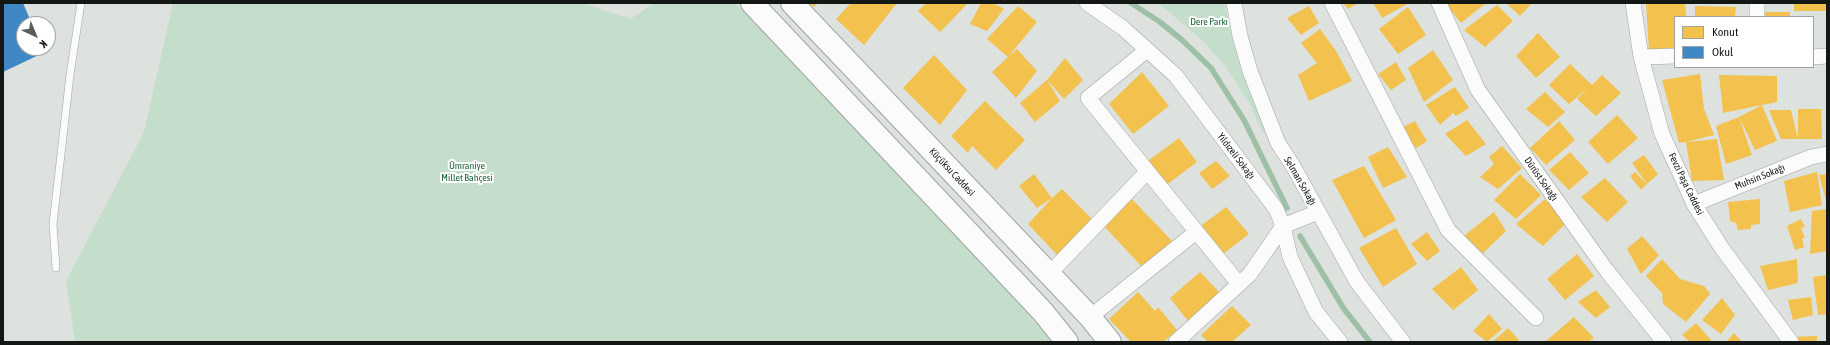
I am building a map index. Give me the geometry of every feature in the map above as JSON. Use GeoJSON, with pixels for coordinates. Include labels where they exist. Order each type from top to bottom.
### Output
{"type":"FeatureCollection","features":[{"type":"Feature","properties":{"kind":"main road"},"geometry":{"type":"LineString","coordinates":[[752,3],[1043,312],[1067,342]]}},
{"type":"Feature","properties":{"kind":"main road","name":"Küçüksu Caddesi"},"geometry":{"type":"LineString","coordinates":[[792,3],[1090,317],[1110,342]]}},
{"type":"Feature","properties":{"kind":"street","name":"Yıldızeli Sokağı"},"geometry":{"type":"LineString","coordinates":[[1087,3],[1123,28],[1176,76],[1276,209],[1283,226],[1290,257],[1316,312],[1340,342]]}},
{"type":"Feature","properties":{"kind":"street","name":"Selman Sokağı"},"geometry":{"type":"LineString","coordinates":[[1234,3],[1240,36],[1250,71],[1278,144],[1357,282],[1403,342]]}},
{"type":"Feature","properties":{"kind":"street"},"geometry":{"type":"LineString","coordinates":[[1332,3],[1448,230],[1536,318]]}},
{"type":"Feature","properties":{"kind":"street","name":"Dürüst Sokağı"},"geometry":{"type":"LineString","coordinates":[[1439,3],[1478,90],[1607,271],[1664,342]]}},
{"type":"Feature","properties":{"kind":"street","name":"Fevzi Paşa Caddesi"},"geometry":{"type":"LineString","coordinates":[[1632,3],[1641,57],[1662,134],[1694,204],[1721,247],[1791,342]]}},
{"type":"Feature","properties":{"kind":"street"},"geometry":{"type":"LineString","coordinates":[[1756,3],[1757,16]]}},
{"type":"Feature","properties":{"kind":"street"},"geometry":{"type":"LineString","coordinates":[[1147,50],[1088,98],[1239,284]]}},
{"type":"Feature","properties":{"kind":"street"},"geometry":{"type":"LineString","coordinates":[[1641,57],[1674,56]]}},
{"type":"Feature","properties":{"kind":"street"},"geometry":{"type":"LineString","coordinates":[[1814,57],[1827,56]]}},
{"type":"Feature","properties":{"kind":"street","name":"Muhsin Sokağı"},"geometry":{"type":"LineString","coordinates":[[1694,204],[1811,157],[1827,154]]}},
{"type":"Feature","properties":{"kind":"street"},"geometry":{"type":"LineString","coordinates":[[1049,274],[1147,172]]}},
{"type":"Feature","properties":{"kind":"street"},"geometry":{"type":"LineString","coordinates":[[1176,342],[1250,274],[1283,226],[1318,212]]}},
{"type":"Feature","properties":{"kind":"street"},"geometry":{"type":"LineString","coordinates":[[1090,317],[1196,232]]}},
{"type":"Feature","properties":{"kind":"lane"},"geometry":{"type":"LineString","coordinates":[[56,268],[52,224],[70,75],[81,3]]}},
{"type":"Feature","properties":{"kind":"green space","name":"Ümraniye Millet Bahçesi"},"geometry":{"type":"Polygon","coordinates":[[[173,3],[582,3],[631,19],[653,3],[735,3],[1031,307],[1061,342],[75,342],[66,281],[144,132],[173,3]]]}},
{"type":"Feature","properties":{"kind":"green space","name":"Dere Parkı"},"geometry":{"type":"Polygon","coordinates":[[[1158,3],[1224,3],[1243,77],[1267,131],[1263,133],[1249,103],[1226,67],[1203,41],[1158,3]]]}},
{"type":"Feature","properties":{"kind":"building: Konut"},"geometry":{"type":"Polygon","coordinates":[[[809,3],[818,3],[814,7],[809,3]]]}},
{"type":"Feature","properties":{"kind":"building: Konut"},"geometry":{"type":"Polygon","coordinates":[[[851,3],[897,3],[864,45],[836,19],[851,3]]]}},
{"type":"Feature","properties":{"kind":"building: Konut"},"geometry":{"type":"Polygon","coordinates":[[[926,3],[968,3],[940,32],[918,11],[926,3]]]}},
{"type":"Feature","properties":{"kind":"building: Konut"},"geometry":{"type":"Polygon","coordinates":[[[981,3],[993,3],[1004,9],[987,31],[970,24],[981,3]]]}},
{"type":"Feature","properties":{"kind":"building: Konut"},"geometry":{"type":"Polygon","coordinates":[[[1343,3],[1358,3],[1348,9],[1343,3]]]}},
{"type":"Feature","properties":{"kind":"building: Konut"},"geometry":{"type":"Polygon","coordinates":[[[1373,3],[1409,3],[1382,18],[1373,3]]]}},
{"type":"Feature","properties":{"kind":"building: Konut"},"geometry":{"type":"Polygon","coordinates":[[[1445,3],[1484,3],[1485,4],[1461,23],[1445,3]]]}},
{"type":"Feature","properties":{"kind":"building: Konut"},"geometry":{"type":"Polygon","coordinates":[[[1506,3],[1532,3],[1520,16],[1506,3]]]}},
{"type":"Feature","properties":{"kind":"building: Konut"},"geometry":{"type":"Polygon","coordinates":[[[1646,3],[1685,3],[1686,16],[1674,16],[1674,49],[1649,51],[1646,3]]]}},
{"type":"Feature","properties":{"kind":"building: Konut"},"geometry":{"type":"Polygon","coordinates":[[[1794,3],[1827,3],[1827,11],[1794,11],[1794,3]]]}},
{"type":"Feature","properties":{"kind":"building: Konut"},"geometry":{"type":"Polygon","coordinates":[[[1497,5],[1513,21],[1485,47],[1464,30],[1497,5]]]}},
{"type":"Feature","properties":{"kind":"building: Konut"},"geometry":{"type":"Polygon","coordinates":[[[1018,6],[1037,22],[1008,57],[987,39],[1018,6]]]}},
{"type":"Feature","properties":{"kind":"building: Konut"},"geometry":{"type":"Polygon","coordinates":[[[1309,6],[1319,23],[1301,35],[1287,18],[1309,6]]]}},
{"type":"Feature","properties":{"kind":"building: Konut"},"geometry":{"type":"Polygon","coordinates":[[[1695,6],[1736,7],[1735,16],[1695,16],[1695,6]]]}},
{"type":"Feature","properties":{"kind":"building: Konut"},"geometry":{"type":"Polygon","coordinates":[[[1408,7],[1426,35],[1398,54],[1379,29],[1408,7]]]}},
{"type":"Feature","properties":{"kind":"building: Konut"},"geometry":{"type":"Polygon","coordinates":[[[1762,12],[1790,12],[1790,16],[1762,16],[1762,12]]]}},
{"type":"Feature","properties":{"kind":"building: Konut"},"geometry":{"type":"Polygon","coordinates":[[[1320,29],[1336,51],[1352,81],[1309,101],[1298,75],[1317,63],[1301,43],[1320,29]]]}},
{"type":"Feature","properties":{"kind":"building: Konut"},"geometry":{"type":"Polygon","coordinates":[[[1538,33],[1560,57],[1536,78],[1516,56],[1538,33]]]}},
{"type":"Feature","properties":{"kind":"building: Konut"},"geometry":{"type":"Polygon","coordinates":[[[1017,49],[1037,71],[1016,98],[992,72],[1017,49]]]}},
{"type":"Feature","properties":{"kind":"building: Konut"},"geometry":{"type":"Polygon","coordinates":[[[1433,50],[1453,80],[1424,102],[1408,68],[1433,50]]]}},
{"type":"Feature","properties":{"kind":"building: Konut"},"geometry":{"type":"Polygon","coordinates":[[[934,55],[967,90],[940,125],[903,88],[934,55]]]}},
{"type":"Feature","properties":{"kind":"building: Konut"},"geometry":{"type":"Polygon","coordinates":[[[1065,58],[1083,80],[1064,99],[1047,80],[1065,58]]]}},
{"type":"Feature","properties":{"kind":"building: Konut"},"geometry":{"type":"Polygon","coordinates":[[[1396,62],[1406,80],[1391,90],[1378,74],[1396,62]]]}},
{"type":"Feature","properties":{"kind":"building: Konut"},"geometry":{"type":"Polygon","coordinates":[[[1570,64],[1592,85],[1602,75],[1621,93],[1596,116],[1577,99],[1588,88],[1569,104],[1549,85],[1570,64]]]}},
{"type":"Feature","properties":{"kind":"building: Konut"},"geometry":{"type":"Polygon","coordinates":[[[1142,72],[1169,106],[1133,134],[1109,104],[1142,72]]]}},
{"type":"Feature","properties":{"kind":"building: Konut"},"geometry":{"type":"Polygon","coordinates":[[[1700,74],[1704,109],[1714,135],[1679,143],[1662,80],[1700,74]]]}},
{"type":"Feature","properties":{"kind":"building: Konut"},"geometry":{"type":"Polygon","coordinates":[[[1719,75],[1777,76],[1777,102],[1723,113],[1719,75]]]}},
{"type":"Feature","properties":{"kind":"building: Konut"},"geometry":{"type":"Polygon","coordinates":[[[1047,80],[1060,101],[1035,122],[1020,103],[1047,80]]]}},
{"type":"Feature","properties":{"kind":"building: Konut"},"geometry":{"type":"Polygon","coordinates":[[[1455,87],[1469,108],[1456,116],[1453,113],[1440,125],[1426,105],[1455,87]]]}},
{"type":"Feature","properties":{"kind":"building: Konut"},"geometry":{"type":"Polygon","coordinates":[[[1545,92],[1565,112],[1548,127],[1526,109],[1545,92]]]}},
{"type":"Feature","properties":{"kind":"building: Konut"},"geometry":{"type":"Polygon","coordinates":[[[985,101],[1025,140],[996,170],[972,146],[968,153],[951,136],[985,101]]]}},
{"type":"Feature","properties":{"kind":"building: Konut"},"geometry":{"type":"Polygon","coordinates":[[[1762,105],[1777,141],[1755,150],[1739,117],[1762,105]]]}},
{"type":"Feature","properties":{"kind":"building: Konut"},"geometry":{"type":"Polygon","coordinates":[[[1798,109],[1821,109],[1822,139],[1798,139],[1798,109]]]}},
{"type":"Feature","properties":{"kind":"building: Konut"},"geometry":{"type":"Polygon","coordinates":[[[1769,110],[1791,110],[1798,139],[1781,139],[1769,110]]]}},
{"type":"Feature","properties":{"kind":"building: Konut"},"geometry":{"type":"Polygon","coordinates":[[[1617,115],[1638,138],[1608,164],[1588,142],[1617,115]]]}},
{"type":"Feature","properties":{"kind":"building: Konut"},"geometry":{"type":"Polygon","coordinates":[[[1739,117],[1752,155],[1726,164],[1716,126],[1739,117]]]}},
{"type":"Feature","properties":{"kind":"building: Konut"},"geometry":{"type":"Polygon","coordinates":[[[1467,120],[1486,144],[1466,156],[1445,134],[1467,120]]]}},
{"type":"Feature","properties":{"kind":"building: Konut"},"geometry":{"type":"Polygon","coordinates":[[[1415,121],[1427,141],[1416,148],[1401,128],[1415,121]]]}},
{"type":"Feature","properties":{"kind":"building: Konut"},"geometry":{"type":"Polygon","coordinates":[[[1559,121],[1575,140],[1546,165],[1530,148],[1559,121]]]}},
{"type":"Feature","properties":{"kind":"building: Konut"},"geometry":{"type":"Polygon","coordinates":[[[1179,138],[1197,162],[1165,186],[1145,163],[1179,138]]]}},
{"type":"Feature","properties":{"kind":"building: Konut"},"geometry":{"type":"Polygon","coordinates":[[[1717,139],[1724,180],[1692,181],[1686,142],[1717,139]]]}},
{"type":"Feature","properties":{"kind":"building: Konut"},"geometry":{"type":"Polygon","coordinates":[[[1502,146],[1522,168],[1498,189],[1480,177],[1494,164],[1489,157],[1502,146]]]}},
{"type":"Feature","properties":{"kind":"building: Konut"},"geometry":{"type":"Polygon","coordinates":[[[1388,147],[1407,177],[1383,188],[1368,157],[1388,147]]]}},
{"type":"Feature","properties":{"kind":"building: Konut"},"geometry":{"type":"Polygon","coordinates":[[[1570,152],[1589,173],[1569,190],[1549,170],[1570,152]]]}},
{"type":"Feature","properties":{"kind":"building: Konut"},"geometry":{"type":"Polygon","coordinates":[[[1644,155],[1658,174],[1647,184],[1632,163],[1644,155]]]}},
{"type":"Feature","properties":{"kind":"building: Konut"},"geometry":{"type":"Polygon","coordinates":[[[1216,161],[1230,176],[1212,189],[1199,173],[1216,161]]]}},
{"type":"Feature","properties":{"kind":"building: Konut"},"geometry":{"type":"Polygon","coordinates":[[[1364,166],[1396,220],[1364,238],[1332,180],[1364,166]]]}},
{"type":"Feature","properties":{"kind":"building: Konut"},"geometry":{"type":"Polygon","coordinates":[[[1635,172],[1647,184],[1641,190],[1630,176],[1635,172]]]}},
{"type":"Feature","properties":{"kind":"building: Konut"},"geometry":{"type":"Polygon","coordinates":[[[1817,172],[1822,205],[1790,212],[1784,181],[1817,172]]]}},
{"type":"Feature","properties":{"kind":"building: Konut"},"geometry":{"type":"Polygon","coordinates":[[[1034,174],[1052,198],[1037,208],[1019,186],[1034,174]]]}},
{"type":"Feature","properties":{"kind":"building: Konut"},"geometry":{"type":"Polygon","coordinates":[[[1520,174],[1541,195],[1516,219],[1494,200],[1520,174]]]}},
{"type":"Feature","properties":{"kind":"building: Konut"},"geometry":{"type":"Polygon","coordinates":[[[1827,174],[1827,204],[1819,175],[1827,174]]]}},
{"type":"Feature","properties":{"kind":"building: Konut"},"geometry":{"type":"Polygon","coordinates":[[[1605,178],[1628,202],[1607,222],[1581,197],[1605,178]]]}},
{"type":"Feature","properties":{"kind":"building: Konut"},"geometry":{"type":"Polygon","coordinates":[[[1062,189],[1094,221],[1059,257],[1028,224],[1062,189]]]}},
{"type":"Feature","properties":{"kind":"building: Konut"},"geometry":{"type":"Polygon","coordinates":[[[1131,198],[1172,241],[1143,268],[1103,225],[1131,198]]]}},
{"type":"Feature","properties":{"kind":"building: Konut"},"geometry":{"type":"Polygon","coordinates":[[[1545,199],[1567,222],[1543,246],[1516,224],[1545,199]]]}},
{"type":"Feature","properties":{"kind":"building: Konut"},"geometry":{"type":"Polygon","coordinates":[[[1760,199],[1760,224],[1751,225],[1751,229],[1738,230],[1736,223],[1730,221],[1728,202],[1760,199]]]}},
{"type":"Feature","properties":{"kind":"building: Konut"},"geometry":{"type":"Polygon","coordinates":[[[1226,207],[1249,234],[1219,257],[1198,228],[1226,207]]]}},
{"type":"Feature","properties":{"kind":"building: Konut"},"geometry":{"type":"Polygon","coordinates":[[[1827,209],[1827,251],[1810,254],[1812,211],[1827,209]]]}},
{"type":"Feature","properties":{"kind":"building: Konut"},"geometry":{"type":"Polygon","coordinates":[[[1494,212],[1506,231],[1480,256],[1461,238],[1494,212]]]}},
{"type":"Feature","properties":{"kind":"building: Konut"},"geometry":{"type":"Polygon","coordinates":[[[1801,219],[1805,227],[1801,228],[1805,238],[1802,238],[1804,247],[1795,250],[1787,226],[1801,219]]]}},
{"type":"Feature","properties":{"kind":"building: Konut"},"geometry":{"type":"Polygon","coordinates":[[[1396,228],[1417,264],[1383,287],[1359,248],[1396,228]]]}},
{"type":"Feature","properties":{"kind":"building: Konut"},"geometry":{"type":"Polygon","coordinates":[[[1427,232],[1440,251],[1427,261],[1411,244],[1427,232]]]}},
{"type":"Feature","properties":{"kind":"building: Konut"},"geometry":{"type":"Polygon","coordinates":[[[1642,236],[1659,255],[1641,274],[1627,249],[1642,236]]]}},
{"type":"Feature","properties":{"kind":"building: Konut"},"geometry":{"type":"Polygon","coordinates":[[[1577,254],[1594,276],[1565,300],[1547,279],[1577,254]]]}},
{"type":"Feature","properties":{"kind":"building: Konut"},"geometry":{"type":"Polygon","coordinates":[[[1662,259],[1680,279],[1704,286],[1710,294],[1686,322],[1663,304],[1662,293],[1646,276],[1662,259]]]}},
{"type":"Feature","properties":{"kind":"building: Konut"},"geometry":{"type":"Polygon","coordinates":[[[1797,259],[1798,283],[1768,290],[1760,266],[1797,259]]]}},
{"type":"Feature","properties":{"kind":"building: Konut"},"geometry":{"type":"Polygon","coordinates":[[[1461,267],[1478,290],[1453,310],[1432,289],[1461,267]]]}},
{"type":"Feature","properties":{"kind":"building: Konut"},"geometry":{"type":"Polygon","coordinates":[[[1200,272],[1220,293],[1188,321],[1170,298],[1200,272]]]}},
{"type":"Feature","properties":{"kind":"building: Konut"},"geometry":{"type":"Polygon","coordinates":[[[1827,275],[1827,314],[1818,315],[1813,277],[1827,275]]]}},
{"type":"Feature","properties":{"kind":"building: Konut"},"geometry":{"type":"Polygon","coordinates":[[[1596,290],[1610,307],[1596,318],[1578,302],[1596,290]]]}},
{"type":"Feature","properties":{"kind":"building: Konut"},"geometry":{"type":"Polygon","coordinates":[[[1138,292],[1155,311],[1158,307],[1177,330],[1163,342],[1131,342],[1109,319],[1138,292]]]}},
{"type":"Feature","properties":{"kind":"building: Konut"},"geometry":{"type":"Polygon","coordinates":[[[1811,297],[1813,315],[1793,320],[1788,300],[1811,297]]]}},
{"type":"Feature","properties":{"kind":"building: Konut"},"geometry":{"type":"Polygon","coordinates":[[[1722,298],[1735,315],[1721,334],[1702,320],[1722,298]]]}},
{"type":"Feature","properties":{"kind":"building: Konut"},"geometry":{"type":"Polygon","coordinates":[[[1232,306],[1251,325],[1232,342],[1208,342],[1201,335],[1232,306]]]}},
{"type":"Feature","properties":{"kind":"building: Konut"},"geometry":{"type":"Polygon","coordinates":[[[1489,314],[1502,329],[1487,342],[1473,331],[1489,314]]]}},
{"type":"Feature","properties":{"kind":"building: Konut"},"geometry":{"type":"Polygon","coordinates":[[[1574,317],[1594,338],[1588,342],[1546,341],[1574,317]]]}},
{"type":"Feature","properties":{"kind":"building: Konut"},"geometry":{"type":"Polygon","coordinates":[[[1696,323],[1712,341],[1711,342],[1690,342],[1682,335],[1696,323]]]}},
{"type":"Feature","properties":{"kind":"building: Konut"},"geometry":{"type":"Polygon","coordinates":[[[1508,328],[1519,340],[1516,342],[1492,342],[1508,328]]]}},
{"type":"Feature","properties":{"kind":"building: Konut"},"geometry":{"type":"Polygon","coordinates":[[[1734,333],[1742,342],[1726,342],[1734,333]]]}},
{"type":"Feature","properties":{"kind":"building: Konut"},"geometry":{"type":"Polygon","coordinates":[[[1817,336],[1817,342],[1793,342],[1787,337],[1817,336]]]}},
{"type":"Feature","properties":{"kind":"building: Okul"},"geometry":{"type":"Polygon","coordinates":[[[3,3],[23,3],[29,16],[16,16],[16,56],[37,56],[3,72],[3,3]]]}},
{"type":"Feature","properties":{"kind":"waterway"},"geometry":{"type":"LineString","coordinates":[[1131,3],[1160,22],[1182,40],[1211,68],[1244,120],[1287,208]]}},
{"type":"Feature","properties":{"kind":"waterway"},"geometry":{"type":"LineString","coordinates":[[1300,236],[1344,309],[1370,342]]}}]}
